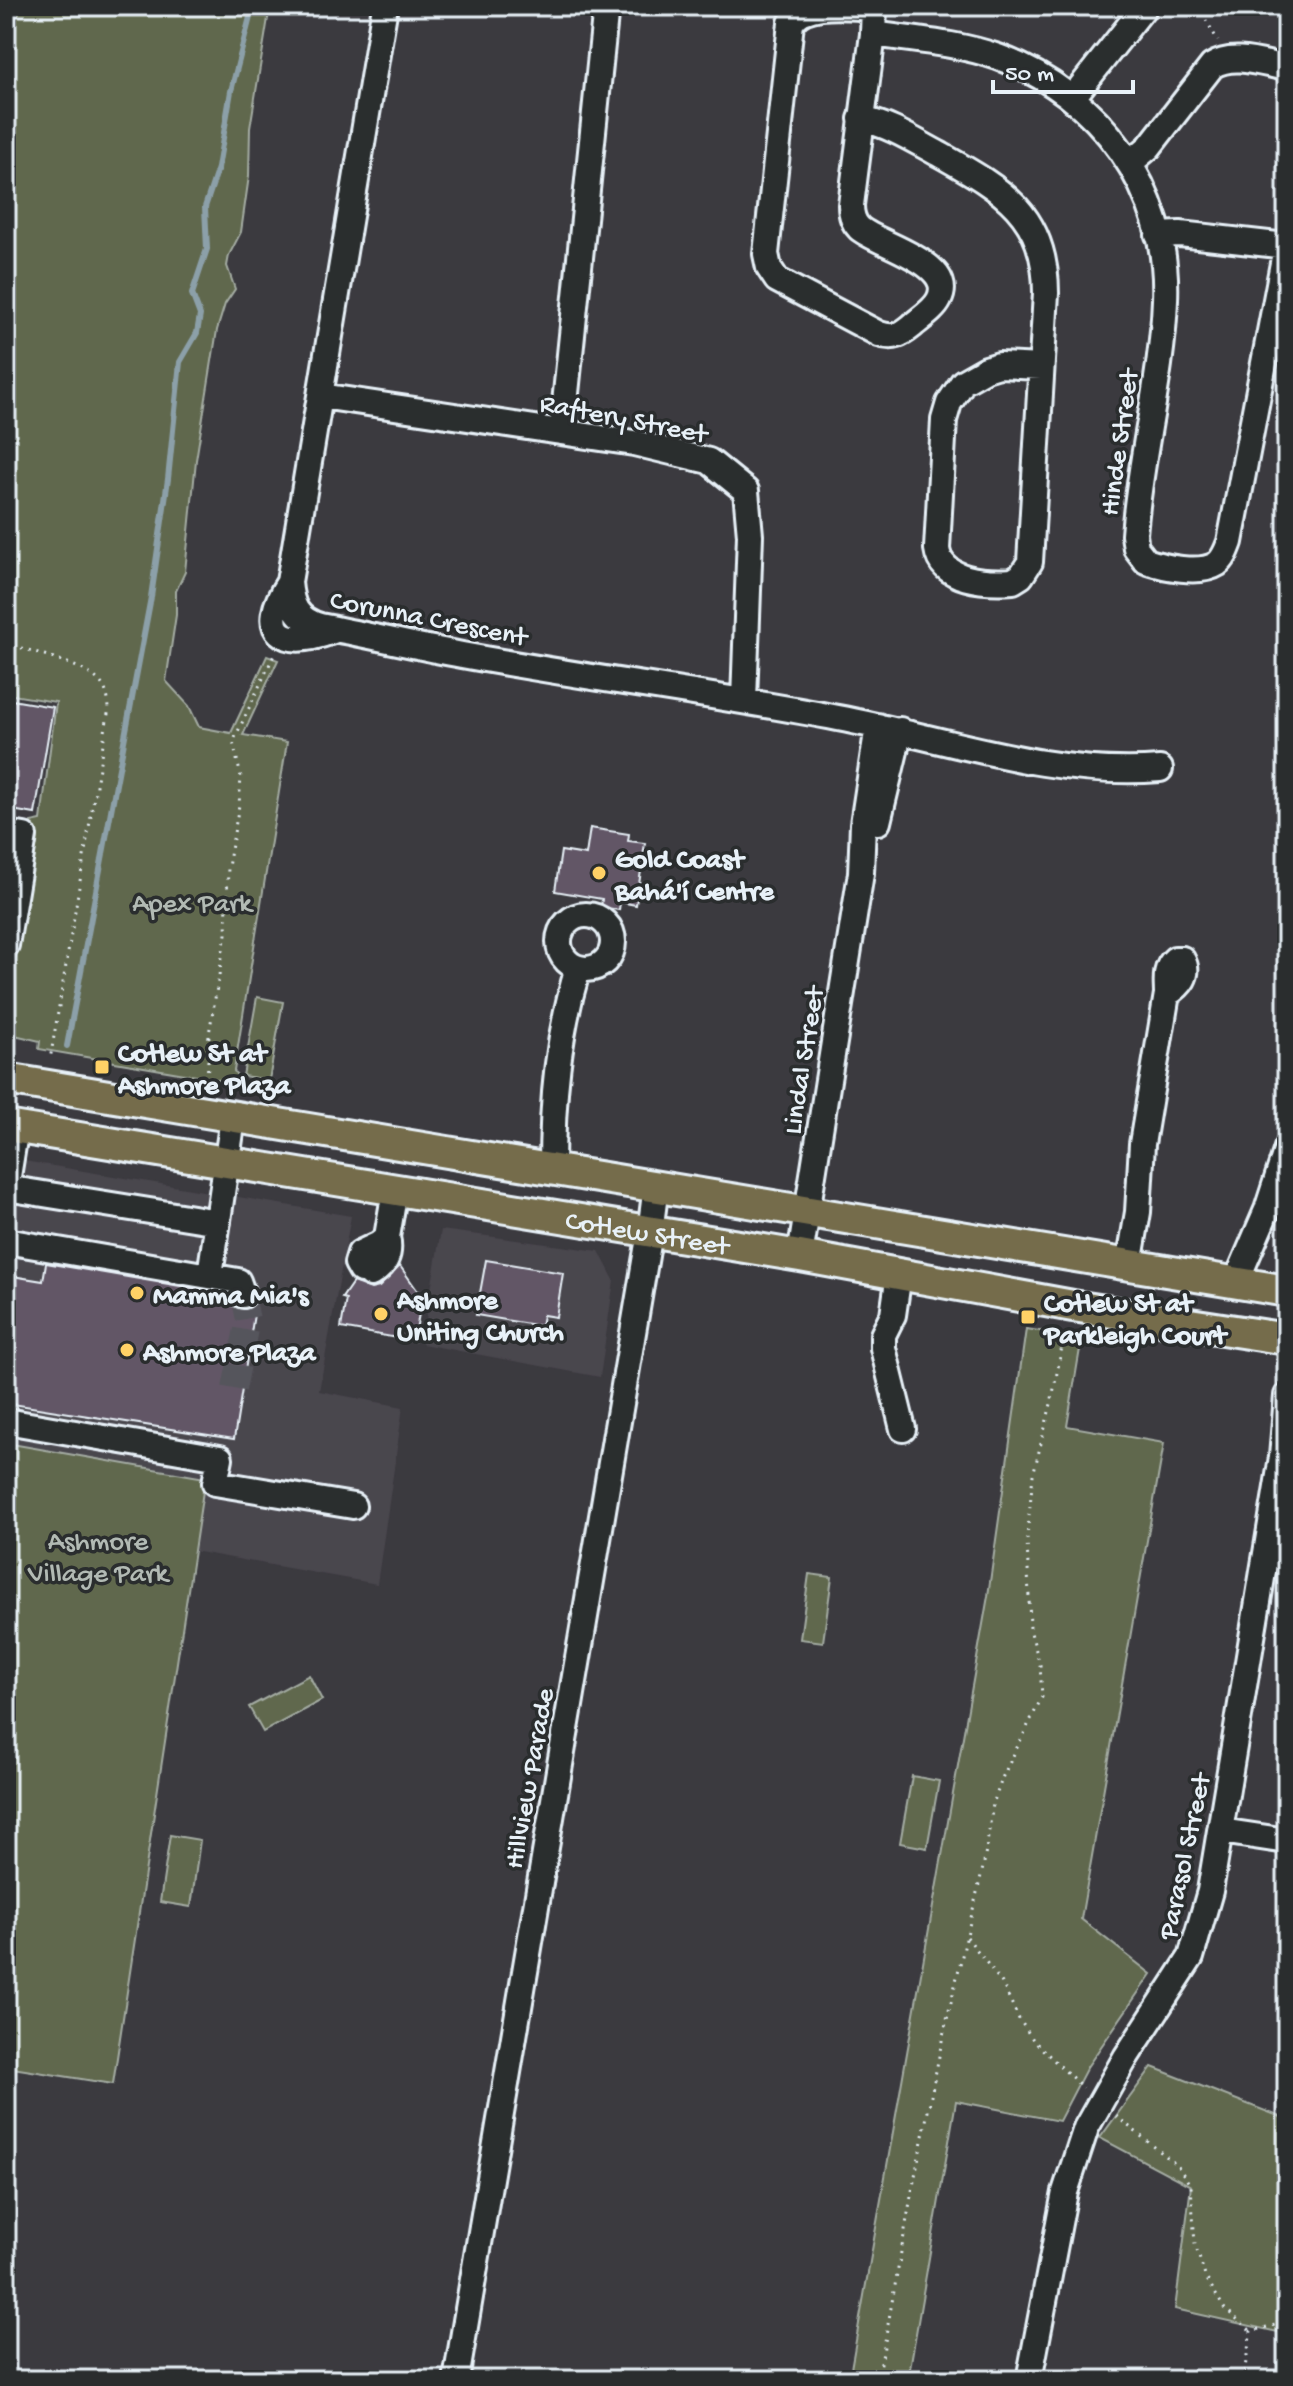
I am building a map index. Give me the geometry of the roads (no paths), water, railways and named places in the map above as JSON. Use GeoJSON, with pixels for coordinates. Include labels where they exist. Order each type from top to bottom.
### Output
{"type":"FeatureCollection","features":[{"type":"Feature","properties":{"kind":"main road","name":"Cotlew Street"},"geometry":{"type":"LineString","coordinates":[[6,1079],[1287,1291]]}},
{"type":"Feature","properties":{"kind":"main road","name":"Cotlew Street"},"geometry":{"type":"LineString","coordinates":[[11,1127],[800,1256],[1073,1306],[1287,1339]]}},
{"type":"Feature","properties":{"kind":"street"},"geometry":{"type":"LineString","coordinates":[[337,629],[306,639],[286,637],[273,623],[273,614],[289,582],[385,6]]}},
{"type":"Feature","properties":{"kind":"street"},"geometry":{"type":"LineString","coordinates":[[562,432],[606,6]]}},
{"type":"Feature","properties":{"kind":"street"},"geometry":{"type":"LineString","coordinates":[[817,6],[874,7],[873,34],[851,205],[853,218],[862,229],[929,266],[939,277],[942,289],[934,308],[904,333],[893,337],[879,334],[777,280],[767,262],[791,23],[799,12],[817,6]]}},
{"type":"Feature","properties":{"kind":"street"},"geometry":{"type":"LineString","coordinates":[[1073,97],[1145,6]]}},
{"type":"Feature","properties":{"kind":"street","name":"Hinde Street"},"geometry":{"type":"LineString","coordinates":[[873,34],[982,51],[1026,70],[1073,97],[1094,117],[1141,182],[1158,235],[1164,271],[1164,316],[1135,541],[1146,561],[1196,569],[1217,564],[1225,554],[1230,542],[1287,244]]}},
{"type":"Feature","properties":{"kind":"street"},"geometry":{"type":"LineString","coordinates":[[1130,163],[1149,147],[1212,66],[1228,59],[1287,68]]}},
{"type":"Feature","properties":{"kind":"street"},"geometry":{"type":"LineString","coordinates":[[861,119],[888,125],[1004,193],[1029,224],[1043,256],[1046,278],[1041,367],[1030,562],[1021,576],[1013,581],[957,575],[940,564],[937,549],[945,411],[963,382],[986,369],[1012,365],[1041,367]]}},
{"type":"Feature","properties":{"kind":"street"},"geometry":{"type":"LineString","coordinates":[[1158,235],[1180,234],[1287,244]]}},
{"type":"Feature","properties":{"kind":"street","name":"Raftery Street"},"geometry":{"type":"LineString","coordinates":[[321,396],[634,443],[709,461],[746,491],[750,535],[744,700]]}},
{"type":"Feature","properties":{"kind":"street","name":"Corunna Crescent"},"geometry":{"type":"LineString","coordinates":[[289,582],[291,600],[297,614],[310,623],[337,629],[463,655],[744,700],[889,728],[980,751],[1102,772],[1160,769]]}},
{"type":"Feature","properties":{"kind":"street","name":"Lindal Street"},"geometry":{"type":"LineString","coordinates":[[800,1256],[861,873],[877,824],[889,728]]}},
{"type":"Feature","properties":{"kind":"street"},"geometry":{"type":"LineString","coordinates":[[6,833],[24,836],[6,945]]}},
{"type":"Feature","properties":{"kind":"street"},"geometry":{"type":"LineString","coordinates":[[552,1170],[555,1074],[562,1048],[562,1023],[578,968]]}},
{"type":"Feature","properties":{"kind":"street"},"geometry":{"type":"LineString","coordinates":[[1129,1265],[1138,1212],[1142,1144],[1167,994]]}},
{"type":"Feature","properties":{"kind":"street"},"geometry":{"type":"LineString","coordinates":[[210,1275],[233,1118]]}},
{"type":"Feature","properties":{"kind":"street"},"geometry":{"type":"LineString","coordinates":[[11,1127],[6,1188],[218,1222]]}},
{"type":"Feature","properties":{"kind":"street"},"geometry":{"type":"LineString","coordinates":[[1236,1282],[1267,1210],[1287,1148]]}},
{"type":"Feature","properties":{"kind":"street","name":"Hillview Parade"},"geometry":{"type":"LineString","coordinates":[[456,2380],[656,1186]]}},
{"type":"Feature","properties":{"kind":"street"},"geometry":{"type":"LineString","coordinates":[[366,1272],[357,1263],[360,1253],[387,1237],[395,1190]]}},
{"type":"Feature","properties":{"kind":"street"},"geometry":{"type":"LineString","coordinates":[[6,1241],[238,1281],[243,1295]]}},
{"type":"Feature","properties":{"kind":"street"},"geometry":{"type":"LineString","coordinates":[[899,1274],[893,1315],[883,1335],[883,1348],[903,1429]]}},
{"type":"Feature","properties":{"kind":"street","name":"Parasol Street"},"geometry":{"type":"LineString","coordinates":[[1029,2380],[1065,2192],[1086,2128],[1126,2057],[1191,1957],[1210,1891],[1285,1451],[1287,1396]]}},
{"type":"Feature","properties":{"kind":"street"},"geometry":{"type":"LineString","coordinates":[[6,1421],[220,1458],[215,1483],[353,1506]]}},
{"type":"Feature","properties":{"kind":"street"},"geometry":{"type":"LineString","coordinates":[[1221,1831],[1287,1841]]}},
{"type":"Feature","properties":{"kind":"waterway"},"geometry":{"type":"LineString","coordinates":[[67,1046],[151,597],[168,479],[180,362],[197,333],[200,315],[192,294],[207,249],[205,207],[218,168],[231,91],[251,6]]}},
{"type":"Feature","properties":{"kind":"tunnel"},"geometry":{"type":"LineString","coordinates":[[234,1389],[248,1320],[243,1295]]}},
{"type":"Feature","properties":{"kind":"place","name":"Gold Coast Bahá'í Centre"},"geometry":{"type":"Point","coordinates":[599,873]}},
{"type":"Feature","properties":{"kind":"place","name":"Cotlew St at Ashmore Plaza"},"geometry":{"type":"Point","coordinates":[102,1067]}},
{"type":"Feature","properties":{"kind":"place","name":"Mamma Mia's"},"geometry":{"type":"Point","coordinates":[137,1293]}},
{"type":"Feature","properties":{"kind":"place","name":"Ashmore Uniting Church"},"geometry":{"type":"Point","coordinates":[381,1314]}},
{"type":"Feature","properties":{"kind":"place","name":"Cotlew St at Parkleigh Court"},"geometry":{"type":"Point","coordinates":[1028,1317]}},
{"type":"Feature","properties":{"kind":"place","name":"Ashmore Plaza"},"geometry":{"type":"Point","coordinates":[127,1350]}},
{"type":"Feature","properties":{"kind":"park label","name":"Apex Park"},"geometry":{"type":"Point","coordinates":[192,901]}},
{"type":"Feature","properties":{"kind":"park label","name":"Ashmore Village Park"},"geometry":{"type":"Point","coordinates":[98,1555]}}]}
